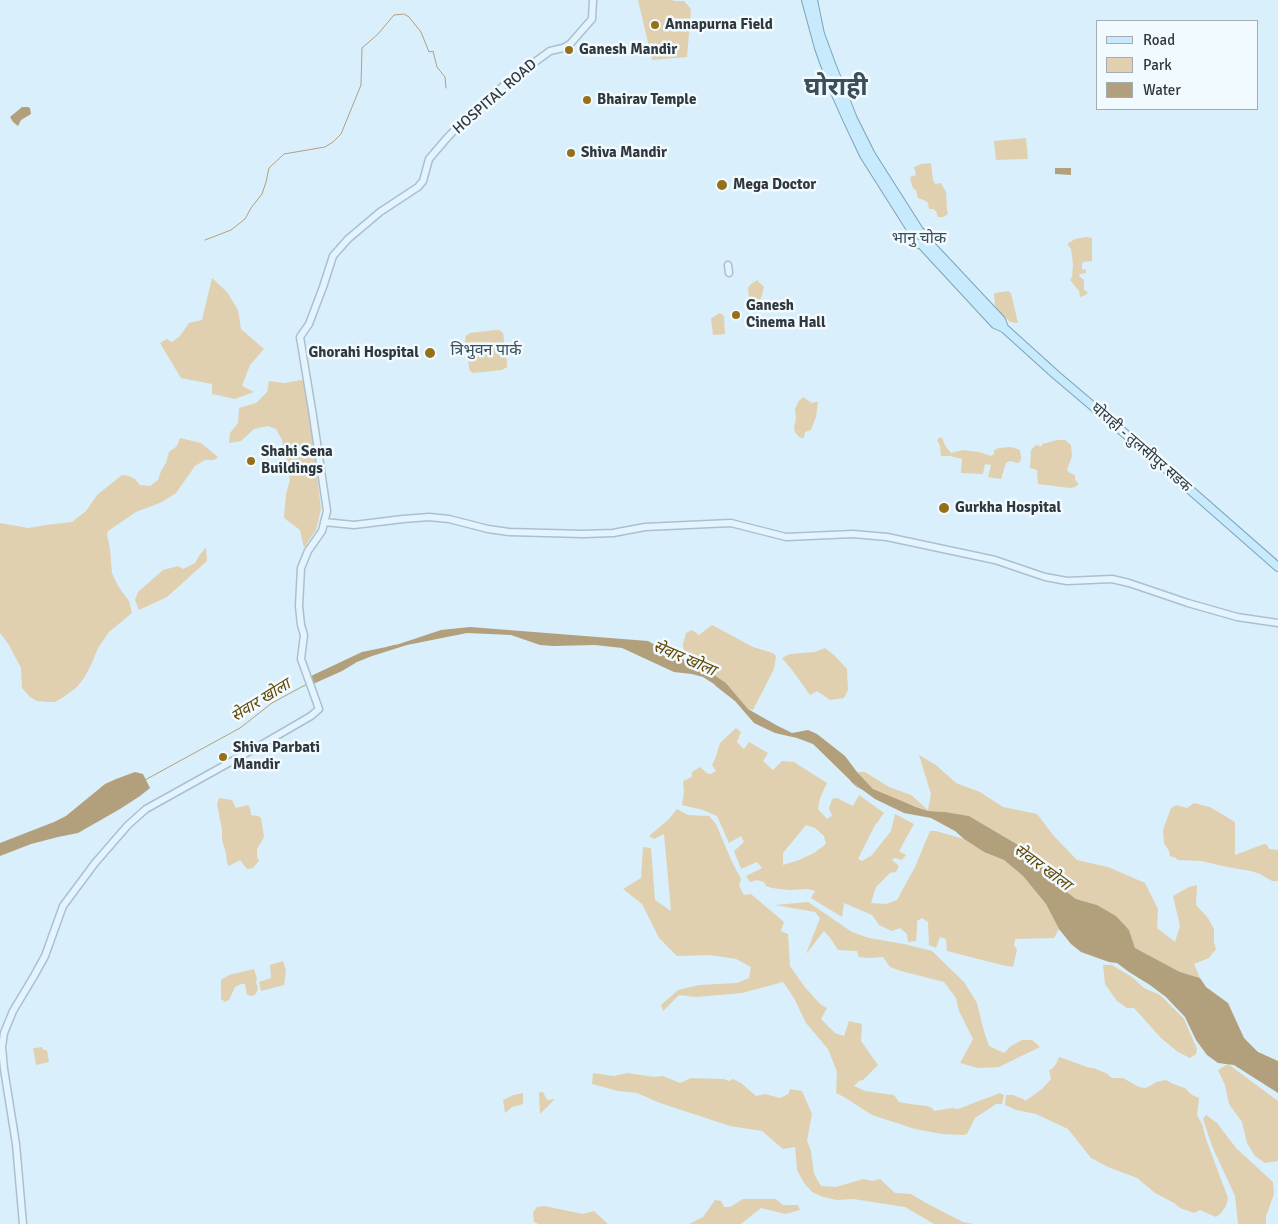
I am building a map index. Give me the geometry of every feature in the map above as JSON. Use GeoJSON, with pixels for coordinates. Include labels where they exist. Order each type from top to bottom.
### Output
{"type":"FeatureCollection","features":[{"type":"Feature","properties":{"kind":"main road"},"geometry":{"type":"LineString","coordinates":[[806,0],[814,35],[864,155],[917,233],[924,234],[923,242],[918,245],[914,242],[913,237],[917,233]]}},
{"type":"Feature","properties":{"kind":"main road"},"geometry":{"type":"LineString","coordinates":[[813,0],[820,34],[837,88]]}},
{"type":"Feature","properties":{"kind":"main road","name":"घोराही - तुलसीपुर सडक"},"geometry":{"type":"LineString","coordinates":[[923,242],[995,324],[1004,328],[1278,567]]}},
{"type":"Feature","properties":{"kind":"street","name":"HOSPITAL ROAD"},"geometry":{"type":"LineString","coordinates":[[324,522],[327,511],[314,416],[300,337],[309,324],[333,256],[380,212],[418,187],[429,160],[466,118],[509,81],[550,51],[570,44],[592,19],[593,0]]}},
{"type":"Feature","properties":{"kind":"street"},"geometry":{"type":"LineString","coordinates":[[728,265],[729,273]]}},
{"type":"Feature","properties":{"kind":"street"},"geometry":{"type":"LineString","coordinates":[[23,1224],[16,1144],[2,1047],[4,1033],[13,1011],[44,956],[63,906],[95,863],[128,825],[146,809],[261,745],[319,709],[301,659],[304,636],[299,606],[300,568],[308,551],[322,530],[324,522],[354,525],[403,518],[429,517],[449,519],[509,532],[583,534],[613,533],[645,527],[731,523],[786,537],[853,534],[887,536],[995,560],[1045,577],[1067,581],[1112,580],[1129,583],[1237,617],[1278,623]]}},
{"type":"Feature","properties":{"kind":"green space"},"geometry":{"type":"Polygon","coordinates":[[[638,0],[684,1],[691,9],[687,57],[652,60],[638,0]]]}},
{"type":"Feature","properties":{"kind":"green space"},"geometry":{"type":"Polygon","coordinates":[[[1026,138],[1028,159],[996,160],[994,141],[1026,138]]]}},
{"type":"Feature","properties":{"kind":"green space"},"geometry":{"type":"Polygon","coordinates":[[[931,163],[935,184],[941,183],[946,192],[948,214],[943,217],[938,217],[936,211],[929,209],[926,201],[918,198],[910,177],[916,175],[914,167],[931,163]]]}},
{"type":"Feature","properties":{"kind":"green space"},"geometry":{"type":"Polygon","coordinates":[[[1092,238],[1092,261],[1083,262],[1082,264],[1082,269],[1086,270],[1086,273],[1079,276],[1084,280],[1084,290],[1088,292],[1080,297],[1079,291],[1070,280],[1073,264],[1071,249],[1067,244],[1075,239],[1092,238]]]}},
{"type":"Feature","properties":{"kind":"green space"},"geometry":{"type":"Polygon","coordinates":[[[212,278],[227,292],[238,310],[241,329],[264,349],[250,365],[242,386],[254,392],[235,399],[212,394],[212,384],[181,378],[160,343],[167,339],[172,342],[180,336],[189,323],[202,320],[212,278]]]}},
{"type":"Feature","properties":{"kind":"green space"},"geometry":{"type":"Polygon","coordinates":[[[757,280],[764,287],[760,302],[755,307],[749,297],[748,288],[757,280]]]}},
{"type":"Feature","properties":{"kind":"green space"},"geometry":{"type":"Polygon","coordinates":[[[1008,291],[1011,293],[1018,323],[1010,322],[995,306],[994,294],[1008,291]]]}},
{"type":"Feature","properties":{"kind":"green space"},"geometry":{"type":"Polygon","coordinates":[[[720,313],[724,316],[725,334],[713,335],[711,319],[720,313]]]}},
{"type":"Feature","properties":{"kind":"green space","name":"त्रिभुवन पार्क"},"geometry":{"type":"Polygon","coordinates":[[[499,330],[503,333],[507,367],[502,370],[473,373],[469,367],[466,336],[470,333],[499,330]]]}},
{"type":"Feature","properties":{"kind":"green space"},"geometry":{"type":"Polygon","coordinates":[[[269,381],[285,383],[304,381],[309,406],[321,509],[316,530],[304,548],[300,530],[284,518],[286,494],[290,480],[282,440],[276,429],[268,426],[254,429],[241,441],[229,443],[230,433],[238,423],[239,408],[256,403],[267,392],[269,381]]]}},
{"type":"Feature","properties":{"kind":"green space"},"geometry":{"type":"Polygon","coordinates":[[[803,397],[812,403],[818,402],[816,417],[811,430],[805,432],[804,438],[802,438],[795,432],[794,427],[796,419],[795,409],[803,397]]]}},
{"type":"Feature","properties":{"kind":"green space"},"geometry":{"type":"Polygon","coordinates":[[[940,437],[951,453],[963,450],[991,456],[994,454],[994,450],[1011,447],[1020,450],[1020,462],[1010,461],[1006,463],[1001,479],[988,477],[991,465],[985,464],[983,474],[961,473],[962,459],[941,456],[937,440],[940,437]]]}},
{"type":"Feature","properties":{"kind":"green space"},"geometry":{"type":"Polygon","coordinates":[[[180,438],[201,443],[218,457],[214,460],[205,460],[195,466],[176,493],[162,502],[136,512],[108,531],[112,573],[118,586],[129,601],[132,613],[109,632],[98,648],[84,678],[77,687],[55,702],[37,701],[30,697],[22,688],[21,668],[9,645],[0,633],[0,523],[28,528],[72,522],[86,511],[97,495],[122,475],[135,479],[140,485],[150,486],[158,480],[169,452],[177,446],[180,438]]]}},
{"type":"Feature","properties":{"kind":"green space"},"geometry":{"type":"Polygon","coordinates":[[[1065,440],[1071,445],[1072,456],[1067,470],[1075,475],[1075,480],[1079,484],[1075,487],[1038,484],[1037,470],[1030,468],[1031,450],[1036,445],[1042,446],[1042,444],[1065,440]]]}},
{"type":"Feature","properties":{"kind":"green space"},"geometry":{"type":"Polygon","coordinates":[[[206,547],[207,561],[167,597],[139,610],[135,600],[138,592],[163,570],[178,566],[183,569],[195,563],[206,547]]]}},
{"type":"Feature","properties":{"kind":"green space"},"geometry":{"type":"Polygon","coordinates":[[[712,625],[753,647],[773,653],[776,656],[774,669],[753,710],[748,709],[726,683],[707,670],[702,664],[684,657],[683,644],[686,633],[692,630],[699,635],[712,625]]]}},
{"type":"Feature","properties":{"kind":"green space"},"geometry":{"type":"Polygon","coordinates":[[[825,648],[847,669],[848,690],[844,698],[830,700],[817,691],[810,695],[782,658],[790,654],[815,652],[825,648]]]}},
{"type":"Feature","properties":{"kind":"green space"},"geometry":{"type":"Polygon","coordinates":[[[736,728],[741,732],[737,742],[744,749],[749,742],[768,753],[763,761],[773,770],[782,761],[794,762],[827,783],[820,798],[818,809],[827,819],[832,816],[829,808],[832,799],[837,798],[853,806],[859,795],[884,813],[874,827],[858,859],[862,861],[872,855],[891,831],[895,814],[914,824],[899,851],[906,855],[902,860],[895,858],[892,860],[899,866],[896,872],[890,873],[876,887],[871,903],[886,904],[897,900],[915,867],[930,831],[936,831],[964,839],[984,852],[1004,860],[1023,876],[1046,904],[1059,929],[1054,938],[1015,939],[1014,945],[1017,950],[1013,967],[1002,965],[947,951],[946,939],[940,937],[936,948],[929,945],[928,922],[922,918],[917,921],[916,941],[908,942],[907,934],[900,928],[892,931],[879,925],[872,915],[844,903],[842,917],[811,898],[815,891],[808,889],[789,890],[772,888],[766,886],[764,882],[757,880],[750,882],[746,876],[762,868],[757,862],[741,869],[734,851],[744,842],[741,836],[729,843],[717,816],[703,810],[682,805],[683,781],[692,777],[692,772],[700,767],[708,774],[716,771],[712,765],[720,743],[736,728]],[[806,825],[783,853],[783,865],[814,853],[826,844],[824,836],[815,828],[806,825]]]}},
{"type":"Feature","properties":{"kind":"green space"},"geometry":{"type":"Polygon","coordinates":[[[919,755],[936,765],[956,783],[980,792],[1003,807],[1037,814],[1053,835],[1077,860],[1108,867],[1145,883],[1158,909],[1157,928],[1175,942],[1180,926],[1173,896],[1189,887],[1197,885],[1196,905],[1208,918],[1214,929],[1216,949],[1209,958],[1194,964],[1200,978],[1180,972],[1135,948],[1129,930],[1097,905],[1076,899],[1063,889],[1049,872],[1025,849],[969,816],[928,811],[873,789],[857,772],[865,772],[889,787],[911,795],[928,810],[931,794],[919,755]]]}},
{"type":"Feature","properties":{"kind":"green space"},"geometry":{"type":"Polygon","coordinates":[[[219,798],[232,800],[236,808],[248,805],[251,815],[261,818],[264,837],[257,849],[259,861],[253,868],[247,869],[240,860],[229,866],[227,863],[217,804],[219,798]]]}},
{"type":"Feature","properties":{"kind":"green space"},"geometry":{"type":"Polygon","coordinates":[[[1194,803],[1210,807],[1235,822],[1235,855],[1264,844],[1269,849],[1278,850],[1278,881],[1272,881],[1251,871],[1201,861],[1178,860],[1170,856],[1164,843],[1163,830],[1171,808],[1176,805],[1187,808],[1194,803]]]}},
{"type":"Feature","properties":{"kind":"green space"},"geometry":{"type":"Polygon","coordinates":[[[677,809],[688,815],[709,816],[716,824],[741,879],[739,886],[744,895],[751,894],[784,922],[781,931],[788,934],[790,966],[804,986],[820,1004],[827,1008],[821,1019],[835,1033],[844,1036],[849,1021],[862,1024],[861,1041],[878,1065],[854,1086],[865,1091],[894,1095],[899,1102],[927,1106],[934,1111],[958,1109],[1000,1093],[1004,1095],[1002,1104],[996,1104],[975,1118],[967,1134],[964,1135],[942,1134],[915,1129],[872,1115],[836,1093],[837,1072],[828,1049],[806,1023],[794,998],[783,982],[742,993],[696,997],[679,995],[663,1011],[661,1005],[678,990],[699,985],[737,983],[749,978],[751,967],[736,959],[710,955],[677,956],[659,938],[642,904],[623,889],[641,878],[643,847],[651,848],[655,900],[671,911],[664,834],[654,839],[649,836],[668,820],[677,809]]]}},
{"type":"Feature","properties":{"kind":"green space"},"geometry":{"type":"Polygon","coordinates":[[[808,902],[852,932],[869,938],[932,951],[964,982],[977,1003],[989,1046],[1004,1053],[1011,1046],[1022,1040],[1032,1040],[1040,1047],[999,1067],[978,1068],[960,1063],[973,1039],[959,1011],[956,998],[944,982],[890,967],[883,957],[859,957],[857,951],[838,950],[824,931],[806,954],[820,918],[815,912],[775,905],[808,902]]]}},
{"type":"Feature","properties":{"kind":"green space"},"geometry":{"type":"Polygon","coordinates":[[[283,961],[286,970],[284,985],[261,991],[259,982],[271,978],[270,965],[283,961]]]}},
{"type":"Feature","properties":{"kind":"green space"},"geometry":{"type":"Polygon","coordinates":[[[1103,965],[1112,965],[1132,977],[1144,988],[1160,995],[1184,1019],[1197,1049],[1196,1054],[1190,1058],[1178,1052],[1161,1038],[1134,1008],[1127,1008],[1117,1001],[1105,984],[1103,965]]]}},
{"type":"Feature","properties":{"kind":"green space"},"geometry":{"type":"Polygon","coordinates":[[[254,969],[258,988],[256,994],[252,996],[247,995],[245,984],[241,984],[235,987],[229,1000],[225,1002],[221,999],[221,980],[229,975],[254,969]]]}},
{"type":"Feature","properties":{"kind":"green space"},"geometry":{"type":"Polygon","coordinates":[[[42,1047],[43,1050],[47,1050],[49,1062],[36,1065],[33,1048],[42,1047]]]}},
{"type":"Feature","properties":{"kind":"green space"},"geometry":{"type":"Polygon","coordinates":[[[1059,1057],[1106,1073],[1112,1078],[1123,1078],[1139,1087],[1145,1088],[1156,1082],[1166,1080],[1185,1088],[1192,1095],[1199,1098],[1197,1115],[1202,1124],[1228,1198],[1226,1206],[1221,1213],[1216,1217],[1200,1210],[1194,1213],[1180,1208],[1155,1193],[1137,1178],[1091,1158],[1068,1129],[1036,1114],[1016,1110],[1005,1105],[1006,1095],[1013,1095],[1025,1101],[1042,1089],[1051,1079],[1049,1070],[1056,1064],[1059,1057]]]}},
{"type":"Feature","properties":{"kind":"green space"},"geometry":{"type":"Polygon","coordinates":[[[1228,1064],[1278,1101],[1278,1161],[1265,1163],[1255,1156],[1247,1143],[1242,1122],[1229,1104],[1225,1085],[1218,1070],[1228,1064]]]}},
{"type":"Feature","properties":{"kind":"green space"},"geometry":{"type":"Polygon","coordinates":[[[593,1073],[614,1076],[627,1073],[654,1077],[663,1076],[680,1083],[691,1078],[724,1079],[729,1081],[733,1079],[741,1083],[756,1096],[765,1094],[780,1098],[788,1094],[790,1089],[802,1091],[812,1114],[807,1141],[811,1151],[814,1174],[821,1186],[836,1187],[863,1179],[873,1181],[880,1179],[895,1193],[911,1194],[963,1222],[973,1224],[934,1224],[905,1207],[853,1199],[837,1200],[823,1197],[812,1192],[804,1183],[797,1170],[795,1147],[783,1149],[762,1131],[730,1126],[660,1103],[637,1093],[618,1091],[592,1084],[593,1073]]]}},
{"type":"Feature","properties":{"kind":"green space"},"geometry":{"type":"Polygon","coordinates":[[[543,1092],[547,1100],[555,1099],[540,1114],[539,1093],[543,1092]]]}},
{"type":"Feature","properties":{"kind":"green space"},"geometry":{"type":"Polygon","coordinates":[[[523,1093],[523,1104],[512,1107],[505,1113],[503,1100],[523,1093]]]}},
{"type":"Feature","properties":{"kind":"green space"},"geometry":{"type":"Polygon","coordinates":[[[1206,1115],[1217,1123],[1236,1148],[1273,1182],[1274,1194],[1266,1216],[1266,1224],[1238,1224],[1235,1196],[1212,1146],[1203,1119],[1206,1115]]]}},
{"type":"Feature","properties":{"kind":"green space"},"geometry":{"type":"Polygon","coordinates":[[[743,1199],[776,1199],[783,1205],[798,1205],[800,1210],[785,1214],[761,1208],[741,1224],[689,1224],[703,1217],[715,1200],[721,1201],[724,1207],[730,1207],[743,1199]]]}},
{"type":"Feature","properties":{"kind":"green space"},"geometry":{"type":"Polygon","coordinates":[[[544,1206],[583,1214],[594,1211],[608,1224],[539,1224],[534,1222],[533,1212],[537,1207],[544,1206]]]}},
{"type":"Feature","properties":{"kind":"water"},"geometry":{"type":"Polygon","coordinates":[[[22,107],[30,108],[31,114],[21,120],[18,126],[10,117],[22,107]]]}},
{"type":"Feature","properties":{"kind":"water"},"geometry":{"type":"Polygon","coordinates":[[[1055,168],[1071,168],[1071,175],[1055,174],[1055,168]]]}},
{"type":"Feature","properties":{"kind":"water"},"geometry":{"type":"Polygon","coordinates":[[[470,627],[648,641],[671,654],[707,670],[726,683],[748,709],[776,725],[792,733],[808,730],[817,734],[845,756],[873,789],[928,811],[969,816],[1025,849],[1049,872],[1063,889],[1076,899],[1097,905],[1116,916],[1129,930],[1135,948],[1180,972],[1200,978],[1206,987],[1228,1003],[1244,1038],[1258,1052],[1278,1061],[1278,1093],[1234,1065],[1218,1063],[1207,1055],[1196,1040],[1185,1017],[1166,997],[1150,985],[1117,963],[1081,952],[1071,944],[1059,929],[1046,904],[1023,876],[1004,860],[984,852],[955,831],[931,818],[904,813],[875,799],[852,782],[813,744],[775,733],[754,723],[735,701],[703,677],[674,672],[622,648],[595,645],[540,645],[511,635],[467,633],[407,645],[372,656],[313,684],[311,676],[362,652],[396,645],[441,630],[470,627]]]}},
{"type":"Feature","properties":{"kind":"water"},"geometry":{"type":"Polygon","coordinates":[[[135,772],[143,774],[150,788],[120,809],[78,833],[31,844],[0,856],[0,843],[66,816],[105,784],[135,772]]]}},
{"type":"Feature","properties":{"kind":"waterway"},"geometry":{"type":"LineString","coordinates":[[205,240],[231,230],[245,219],[262,194],[269,168],[284,154],[325,147],[341,134],[361,85],[362,48],[378,34],[394,15],[404,14],[409,17],[421,32],[429,52],[433,51],[437,67],[445,77],[446,88]]}},
{"type":"Feature","properties":{"kind":"waterway","name":"सेवार खोला"},"geometry":{"type":"LineString","coordinates":[[388,647],[396,645]]}},
{"type":"Feature","properties":{"kind":"waterway","name":"सेवार खोला"},"geometry":{"type":"LineString","coordinates":[[145,780],[240,728],[272,703],[307,684]]}},
{"type":"Feature","properties":{"kind":"waterway","name":"सेवार खोला"},"geometry":{"type":"LineString","coordinates":[[851,781],[862,789]]}},
{"type":"Feature","properties":{"kind":"place","name":"Annapurna Field"},"geometry":{"type":"Point","coordinates":[655,25]}},
{"type":"Feature","properties":{"kind":"place","name":"Ganesh Mandir"},"geometry":{"type":"Point","coordinates":[569,50]}},
{"type":"Feature","properties":{"kind":"place","name":"Bhairav Temple"},"geometry":{"type":"Point","coordinates":[587,100]}},
{"type":"Feature","properties":{"kind":"place","name":"Shiva Mandir"},"geometry":{"type":"Point","coordinates":[571,153]}},
{"type":"Feature","properties":{"kind":"place","name":"Mega Doctor"},"geometry":{"type":"Point","coordinates":[722,185]}},
{"type":"Feature","properties":{"kind":"place","name":"Ganesh Cinema Hall"},"geometry":{"type":"Point","coordinates":[736,315]}},
{"type":"Feature","properties":{"kind":"place","name":"Ghorahi Hospital"},"geometry":{"type":"Point","coordinates":[430,353]}},
{"type":"Feature","properties":{"kind":"place","name":"Shahi Sena Buildings"},"geometry":{"type":"Point","coordinates":[251,461]}},
{"type":"Feature","properties":{"kind":"place","name":"Gurkha Hospital"},"geometry":{"type":"Point","coordinates":[944,508]}},
{"type":"Feature","properties":{"kind":"place","name":"Shiva Parbati Mandir"},"geometry":{"type":"Point","coordinates":[223,757]}},
{"type":"Feature","properties":{"kind":"district","name":"घोराही"},"geometry":{"type":"Point","coordinates":[836,88]}},
{"type":"Feature","properties":{"kind":"district","name":"भानु चोक"},"geometry":{"type":"Point","coordinates":[919,239]}},
{"type":"Feature","properties":{"kind":"district","name":"त्रिभुवन पार्क"},"geometry":{"type":"Point","coordinates":[486,351]}}]}
